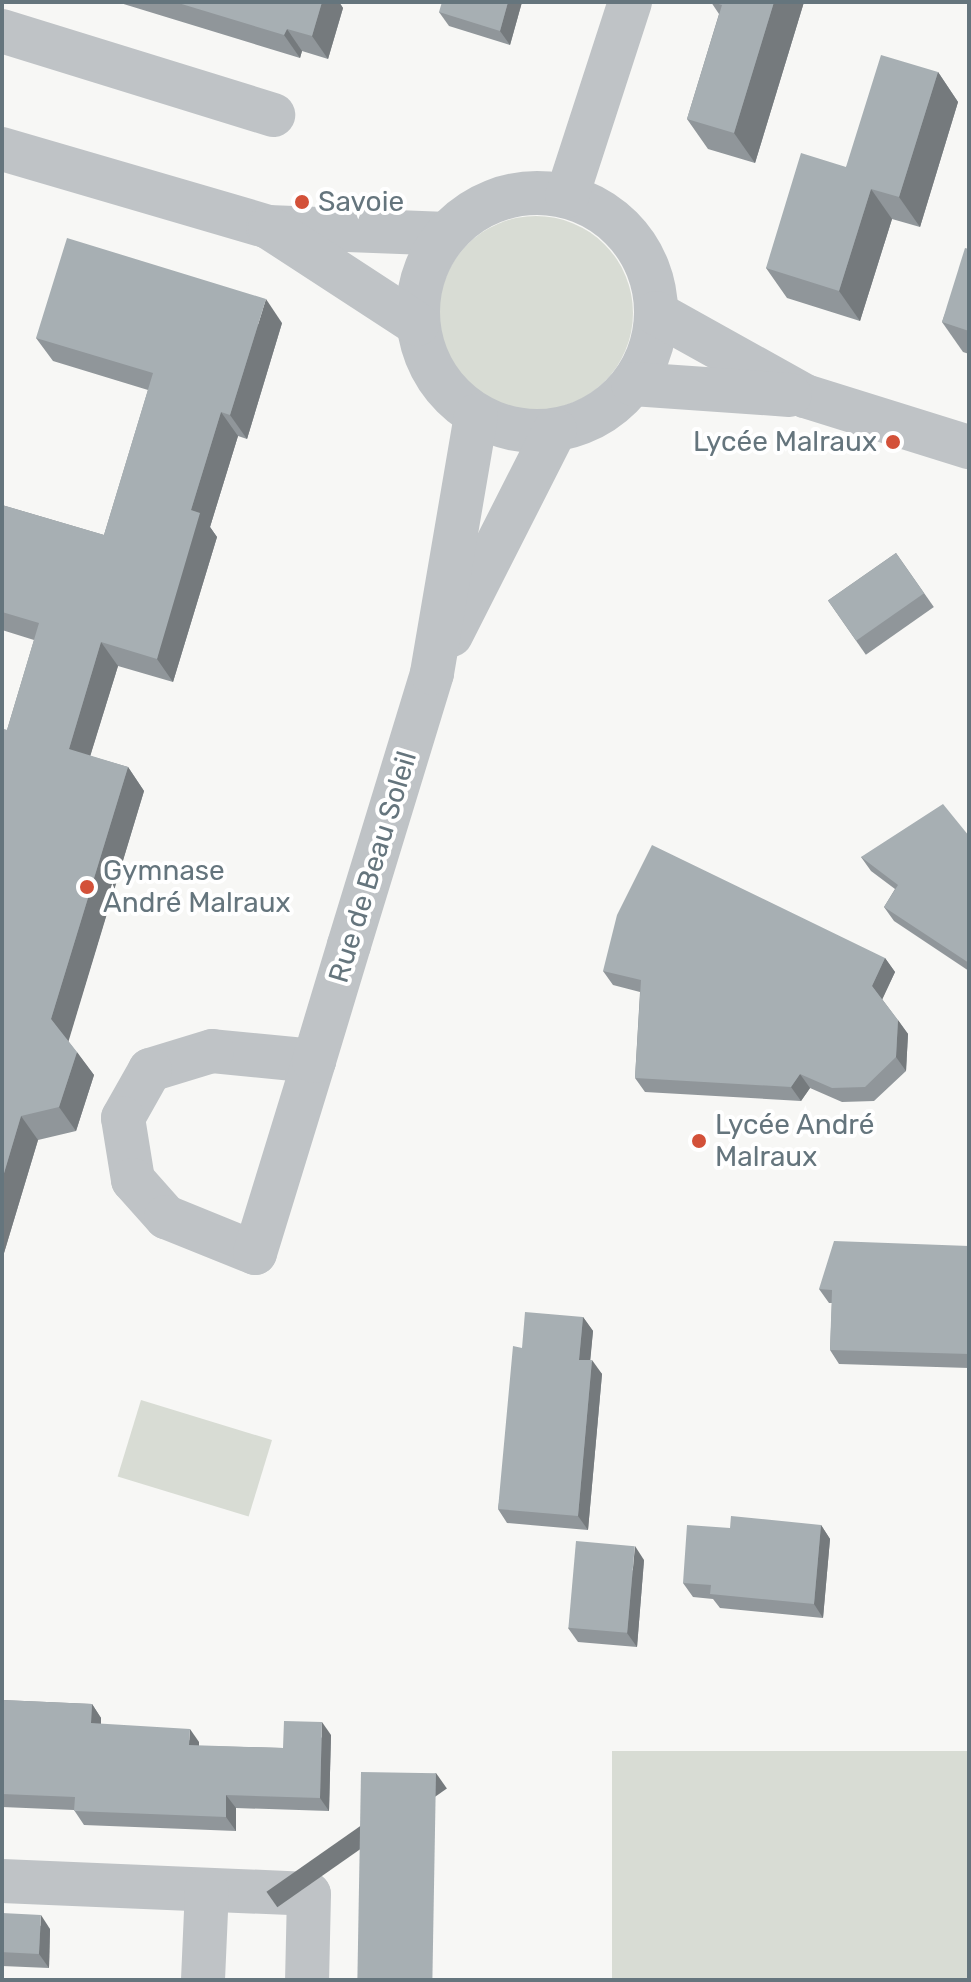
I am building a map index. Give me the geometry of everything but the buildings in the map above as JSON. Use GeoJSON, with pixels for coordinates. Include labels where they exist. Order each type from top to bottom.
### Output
{"type":"FeatureCollection","features":[{"type":"Feature","properties":{"kind":"street"},"geometry":{"type":"LineString","coordinates":[[567,196],[630,2]]}},
{"type":"Feature","properties":{"kind":"street"},"geometry":{"type":"LineString","coordinates":[[2,31],[273,115]]}},
{"type":"Feature","properties":{"kind":"street"},"geometry":{"type":"LineString","coordinates":[[2,149],[268,227],[447,234]]}},
{"type":"Feature","properties":{"kind":"street"},"geometry":{"type":"LineString","coordinates":[[534,193],[567,196],[596,209],[631,238],[652,282],[656,313],[652,343],[633,384],[606,410],[555,430],[526,431],[476,416],[433,372],[417,324],[425,269],[447,234],[468,215],[506,197],[534,193]]}},
{"type":"Feature","properties":{"kind":"street"},"geometry":{"type":"LineString","coordinates":[[268,227],[417,324]]}},
{"type":"Feature","properties":{"kind":"street"},"geometry":{"type":"LineString","coordinates":[[656,313],[805,396],[969,447]]}},
{"type":"Feature","properties":{"kind":"street"},"geometry":{"type":"LineString","coordinates":[[633,384],[805,396]]}},
{"type":"Feature","properties":{"kind":"street","name":"Rue de Beau Soleil"},"geometry":{"type":"LineString","coordinates":[[314,1061],[212,1051],[150,1070],[123,1118],[133,1180],[166,1217],[255,1253],[314,1061],[432,673],[476,416]]}},
{"type":"Feature","properties":{"kind":"street","name":"Rue de Beau Soleil"},"geometry":{"type":"LineString","coordinates":[[432,673],[555,430]]}},
{"type":"Feature","properties":{"kind":"street"},"geometry":{"type":"LineString","coordinates":[[2,1881],[309,1894],[307,1980]]}},
{"type":"Feature","properties":{"kind":"street"},"geometry":{"type":"LineString","coordinates":[[203,1980],[207,1890]]}},
{"type":"Feature","properties":{"kind":"shaded area"},"geometry":{"type":"Polygon","coordinates":[[[536,216],[573,224],[604,245],[625,276],[633,313],[625,350],[604,381],[573,402],[536,410],[499,402],[468,381],[447,350],[439,313],[447,276],[468,245],[499,224],[536,216]]]}},
{"type":"Feature","properties":{"kind":"shaded area"},"geometry":{"type":"Polygon","coordinates":[[[141,1400],[272,1440],[249,1517],[118,1477],[141,1400]]]}},
{"type":"Feature","properties":{"kind":"shaded area"},"geometry":{"type":"Polygon","coordinates":[[[612,1751],[969,1751],[969,1980],[612,1980],[612,1751]]]}},
{"type":"Feature","properties":{"kind":"place","name":"Savoie"},"geometry":{"type":"Point","coordinates":[302,202]}},
{"type":"Feature","properties":{"kind":"place","name":"Lycée Malraux"},"geometry":{"type":"Point","coordinates":[893,442]}},
{"type":"Feature","properties":{"kind":"place","name":"Gymnase André Malraux"},"geometry":{"type":"Point","coordinates":[87,887]}},
{"type":"Feature","properties":{"kind":"place","name":"Lycée André Malraux"},"geometry":{"type":"Point","coordinates":[699,1141]}}]}
